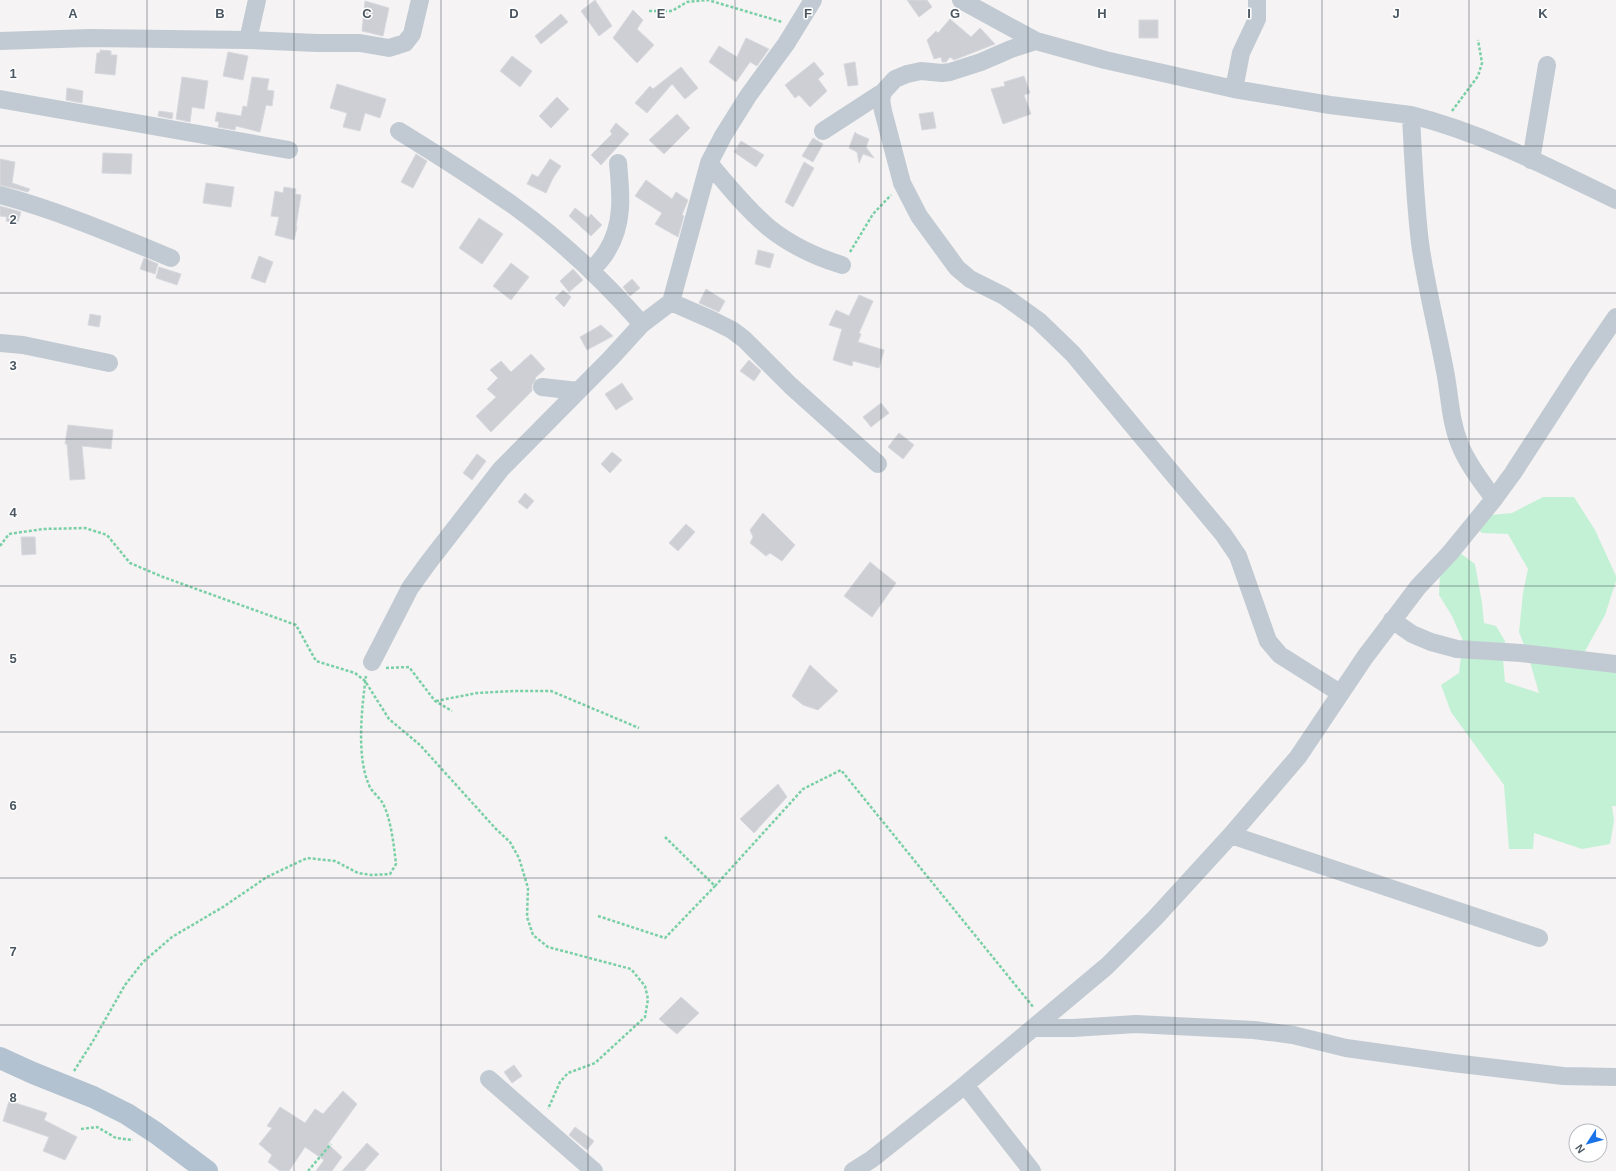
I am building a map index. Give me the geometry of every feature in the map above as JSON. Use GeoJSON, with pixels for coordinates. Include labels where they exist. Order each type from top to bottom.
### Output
{"type":"FeatureCollection","features":[{"type":"Feature","properties":{"kind":"main road"},"geometry":{"type":"LineString","coordinates":[[0,1058],[33,1073],[93,1096],[127,1114],[156,1133],[207,1171]]}},
{"type":"Feature","properties":{"kind":"street"},"geometry":{"type":"LineString","coordinates":[[248,40],[257,0]]}},
{"type":"Feature","properties":{"kind":"street"},"geometry":{"type":"LineString","coordinates":[[0,41],[90,38],[248,40],[360,43],[389,48],[405,43],[412,34],[420,0]]}},
{"type":"Feature","properties":{"kind":"street"},"geometry":{"type":"LineString","coordinates":[[372,662],[410,588],[501,469],[642,324],[671,302],[709,163],[723,136],[748,96],[798,27],[813,0]]}},
{"type":"Feature","properties":{"kind":"street"},"geometry":{"type":"LineString","coordinates":[[961,0],[1036,41],[1112,62],[1234,89],[1330,105],[1411,115],[1442,124],[1531,160],[1616,200]]}},
{"type":"Feature","properties":{"kind":"street"},"geometry":{"type":"LineString","coordinates":[[1234,89],[1241,53],[1257,19],[1257,0]]}},
{"type":"Feature","properties":{"kind":"street"},"geometry":{"type":"LineString","coordinates":[[823,131],[883,92],[895,79],[907,74],[921,71],[942,73],[950,72],[1036,41]]}},
{"type":"Feature","properties":{"kind":"street"},"geometry":{"type":"LineString","coordinates":[[1531,160],[1547,65]]}},
{"type":"Feature","properties":{"kind":"street"},"geometry":{"type":"LineString","coordinates":[[883,92],[881,100],[882,111],[902,183],[919,216],[957,268],[970,279],[1004,296],[1040,321],[1082,366],[1223,534],[1238,556],[1268,641],[1274,649],[1280,655],[1340,693]]}},
{"type":"Feature","properties":{"kind":"street"},"geometry":{"type":"LineString","coordinates":[[0,99],[289,150]]}},
{"type":"Feature","properties":{"kind":"street"},"geometry":{"type":"LineString","coordinates":[[1411,115],[1415,197],[1420,244],[1430,300],[1446,372],[1452,418],[1460,446],[1470,465],[1494,499]]}},
{"type":"Feature","properties":{"kind":"street"},"geometry":{"type":"LineString","coordinates":[[399,131],[515,207],[560,243],[591,271],[642,324]]}},
{"type":"Feature","properties":{"kind":"street"},"geometry":{"type":"LineString","coordinates":[[591,271],[607,252],[618,227],[621,206],[618,163]]}},
{"type":"Feature","properties":{"kind":"street"},"geometry":{"type":"LineString","coordinates":[[709,163],[730,188],[768,227],[801,247],[827,260],[842,265]]}},
{"type":"Feature","properties":{"kind":"street"},"geometry":{"type":"LineString","coordinates":[[0,195],[23,201],[89,224],[171,258]]}},
{"type":"Feature","properties":{"kind":"street"},"geometry":{"type":"LineString","coordinates":[[671,302],[732,330],[744,339],[791,386],[878,464]]}},
{"type":"Feature","properties":{"kind":"street"},"geometry":{"type":"LineString","coordinates":[[853,1171],[872,1159],[965,1085],[1107,966],[1155,918],[1231,835],[1298,757],[1340,693],[1392,620],[1418,587],[1450,553],[1494,499],[1513,473],[1616,317]]}},
{"type":"Feature","properties":{"kind":"street"},"geometry":{"type":"LineString","coordinates":[[0,343],[23,346],[109,363]]}},
{"type":"Feature","properties":{"kind":"street"},"geometry":{"type":"LineString","coordinates":[[542,387],[578,391]]}},
{"type":"Feature","properties":{"kind":"street"},"geometry":{"type":"LineString","coordinates":[[1392,620],[1412,634],[1431,642],[1457,649],[1521,653],[1616,664]]}},
{"type":"Feature","properties":{"kind":"street"},"geometry":{"type":"LineString","coordinates":[[1231,835],[1539,938]]}},
{"type":"Feature","properties":{"kind":"street"},"geometry":{"type":"LineString","coordinates":[[1038,1024],[1072,1028],[1136,1024],[1254,1030],[1293,1036],[1346,1048],[1453,1063],[1563,1076],[1616,1077]]}},
{"type":"Feature","properties":{"kind":"street"},"geometry":{"type":"LineString","coordinates":[[489,1079],[594,1171]]}},
{"type":"Feature","properties":{"kind":"street"},"geometry":{"type":"LineString","coordinates":[[965,1085],[1032,1171]]}},
{"type":"Feature","properties":{"kind":"path"},"geometry":{"type":"LineString","coordinates":[[649,11],[672,11],[687,2],[708,0],[798,27]]}},
{"type":"Feature","properties":{"kind":"path"},"geometry":{"type":"LineString","coordinates":[[1442,124],[1478,76],[1482,63],[1478,40]]}},
{"type":"Feature","properties":{"kind":"path"},"geometry":{"type":"LineString","coordinates":[[842,265],[873,214],[902,183]]}},
{"type":"Feature","properties":{"kind":"path"},"geometry":{"type":"LineString","coordinates":[[0,546],[9,534],[43,530],[85,528],[107,535],[130,563],[163,578],[296,624],[316,661],[354,673],[366,681],[389,719],[420,745],[496,829],[510,842],[519,858],[528,888],[527,917],[533,935],[548,947],[631,969],[645,986],[648,999],[644,1017],[595,1063],[568,1072],[560,1082],[540,1125]]}},
{"type":"Feature","properties":{"kind":"path"},"geometry":{"type":"LineString","coordinates":[[64,1084],[94,1041],[125,985],[143,962],[172,937],[223,907],[267,877],[307,858],[335,861],[358,873],[372,875],[390,874],[396,864],[392,835],[382,802],[369,786],[362,762],[362,703],[367,671],[372,662],[388,669],[409,667],[435,701],[452,711]]}},
{"type":"Feature","properties":{"kind":"path"},"geometry":{"type":"LineString","coordinates":[[435,701],[477,694],[514,691],[551,691],[639,728]]}},
{"type":"Feature","properties":{"kind":"path"},"geometry":{"type":"LineString","coordinates":[[598,916],[665,938],[715,886],[803,789],[841,770],[1038,1024]]}},
{"type":"Feature","properties":{"kind":"path"},"geometry":{"type":"LineString","coordinates":[[665,836],[715,886]]}},
{"type":"Feature","properties":{"kind":"path"},"geometry":{"type":"LineString","coordinates":[[81,1129],[97,1127],[116,1138],[138,1141],[156,1133]]}},
{"type":"Feature","properties":{"kind":"path"},"geometry":{"type":"LineString","coordinates":[[308,1171],[331,1144]]}},
{"type":"Feature","properties":{"kind":"green space"},"geometry":{"type":"Polygon","coordinates":[[[1543,497],[1574,497],[1595,530],[1616,576],[1616,581],[1605,615],[1579,662],[1616,658],[1616,806],[1612,806],[1614,821],[1610,844],[1582,849],[1534,833],[1533,849],[1509,849],[1504,785],[1451,712],[1441,685],[1459,673],[1463,641],[1452,616],[1439,595],[1440,571],[1460,553],[1475,564],[1484,623],[1496,626],[1505,641],[1503,659],[1505,682],[1539,693],[1528,655],[1519,632],[1523,593],[1528,569],[1508,534],[1482,533],[1475,526],[1481,516],[1512,513],[1543,497]]]}},
{"type":"Feature","properties":{"kind":"building"},"geometry":{"type":"Polygon","coordinates":[[[595,0],[612,26],[599,36],[581,11],[595,0]]]}},
{"type":"Feature","properties":{"kind":"building"},"geometry":{"type":"Polygon","coordinates":[[[907,0],[927,0],[932,7],[919,17],[907,0]]]}},
{"type":"Feature","properties":{"kind":"building"},"geometry":{"type":"Polygon","coordinates":[[[365,1],[389,8],[383,36],[362,31],[365,1]]]}},
{"type":"Feature","properties":{"kind":"building"},"geometry":{"type":"Polygon","coordinates":[[[633,10],[643,20],[637,29],[654,45],[637,63],[613,38],[633,10]]]}},
{"type":"Feature","properties":{"kind":"building"},"geometry":{"type":"Polygon","coordinates":[[[561,14],[568,22],[541,44],[535,36],[561,14]]]}},
{"type":"Feature","properties":{"kind":"building"},"geometry":{"type":"Polygon","coordinates":[[[950,19],[971,37],[980,28],[995,44],[954,60],[950,57],[946,62],[942,62],[941,57],[934,59],[927,40],[936,31],[938,33],[950,19]]]}},
{"type":"Feature","properties":{"kind":"building"},"geometry":{"type":"Polygon","coordinates":[[[1139,20],[1158,20],[1158,38],[1139,38],[1139,20]]]}},
{"type":"Feature","properties":{"kind":"building"},"geometry":{"type":"Polygon","coordinates":[[[746,38],[769,49],[757,66],[750,62],[736,82],[709,62],[719,46],[737,57],[746,38]]]}},
{"type":"Feature","properties":{"kind":"building"},"geometry":{"type":"Polygon","coordinates":[[[100,50],[111,51],[111,55],[117,55],[115,75],[95,73],[97,53],[100,53],[100,50]]]}},
{"type":"Feature","properties":{"kind":"building"},"geometry":{"type":"Polygon","coordinates":[[[228,52],[248,56],[243,80],[223,76],[228,52]]]}},
{"type":"Feature","properties":{"kind":"building"},"geometry":{"type":"Polygon","coordinates":[[[512,56],[532,71],[520,87],[500,71],[512,56]]]}},
{"type":"Feature","properties":{"kind":"building"},"geometry":{"type":"Polygon","coordinates":[[[814,62],[824,74],[818,79],[827,91],[810,107],[799,95],[795,98],[785,85],[814,62]]]}},
{"type":"Feature","properties":{"kind":"building"},"geometry":{"type":"Polygon","coordinates":[[[855,62],[858,85],[848,86],[844,64],[855,62]]]}},
{"type":"Feature","properties":{"kind":"building"},"geometry":{"type":"Polygon","coordinates":[[[681,67],[698,88],[685,99],[672,84],[647,113],[635,103],[650,86],[653,89],[681,67]]]}},
{"type":"Feature","properties":{"kind":"building"},"geometry":{"type":"Polygon","coordinates":[[[1024,76],[1030,93],[1024,95],[1031,114],[1003,124],[991,89],[1005,86],[1004,82],[1024,76]]]}},
{"type":"Feature","properties":{"kind":"building"},"geometry":{"type":"Polygon","coordinates":[[[182,77],[208,81],[204,109],[192,107],[190,122],[176,119],[182,77]]]}},
{"type":"Feature","properties":{"kind":"building"},"geometry":{"type":"Polygon","coordinates":[[[252,77],[269,79],[267,90],[274,91],[272,106],[266,105],[260,132],[236,126],[235,130],[218,127],[219,122],[215,121],[217,112],[241,116],[243,106],[247,107],[252,77]]]}},
{"type":"Feature","properties":{"kind":"building"},"geometry":{"type":"Polygon","coordinates":[[[337,84],[386,99],[380,118],[365,113],[360,131],[343,127],[347,113],[330,108],[337,84]]]}},
{"type":"Feature","properties":{"kind":"building"},"geometry":{"type":"Polygon","coordinates":[[[67,88],[83,91],[82,103],[66,100],[67,88]]]}},
{"type":"Feature","properties":{"kind":"building"},"geometry":{"type":"Polygon","coordinates":[[[557,97],[569,109],[551,128],[539,116],[557,97]]]}},
{"type":"Feature","properties":{"kind":"building"},"geometry":{"type":"Polygon","coordinates":[[[159,111],[173,113],[172,119],[158,116],[159,111]]]}},
{"type":"Feature","properties":{"kind":"building"},"geometry":{"type":"Polygon","coordinates":[[[933,112],[936,128],[922,130],[919,114],[933,112]]]}},
{"type":"Feature","properties":{"kind":"building"},"geometry":{"type":"Polygon","coordinates":[[[677,114],[690,128],[664,154],[649,140],[677,114]]]}},
{"type":"Feature","properties":{"kind":"building"},"geometry":{"type":"Polygon","coordinates":[[[616,123],[629,134],[601,165],[591,155],[612,134],[610,131],[616,123]]]}},
{"type":"Feature","properties":{"kind":"building"},"geometry":{"type":"Polygon","coordinates":[[[855,132],[869,139],[866,147],[874,158],[863,154],[859,163],[857,152],[849,148],[855,132]]]}},
{"type":"Feature","properties":{"kind":"building"},"geometry":{"type":"Polygon","coordinates":[[[813,138],[823,144],[813,162],[802,156],[813,138]]]}},
{"type":"Feature","properties":{"kind":"building"},"geometry":{"type":"Polygon","coordinates":[[[741,141],[764,155],[756,167],[734,152],[741,141]]]}},
{"type":"Feature","properties":{"kind":"building"},"geometry":{"type":"Polygon","coordinates":[[[103,153],[132,154],[131,174],[102,173],[103,153]]]}},
{"type":"Feature","properties":{"kind":"building"},"geometry":{"type":"Polygon","coordinates":[[[416,154],[427,161],[413,188],[401,182],[416,154]]]}},
{"type":"Feature","properties":{"kind":"building"},"geometry":{"type":"Polygon","coordinates":[[[0,159],[15,162],[12,183],[30,189],[28,192],[0,185],[0,159]]]}},
{"type":"Feature","properties":{"kind":"building"},"geometry":{"type":"Polygon","coordinates":[[[550,159],[561,166],[546,193],[527,184],[532,174],[538,177],[550,159]]]}},
{"type":"Feature","properties":{"kind":"building"},"geometry":{"type":"Polygon","coordinates":[[[804,162],[814,168],[793,207],[785,202],[804,162]]]}},
{"type":"Feature","properties":{"kind":"building"},"geometry":{"type":"Polygon","coordinates":[[[646,180],[672,199],[676,192],[688,200],[682,215],[684,216],[678,237],[655,224],[662,213],[635,196],[646,180]]]}},
{"type":"Feature","properties":{"kind":"building"},"geometry":{"type":"Polygon","coordinates":[[[206,183],[234,187],[231,207],[203,203],[206,183]]]}},
{"type":"Feature","properties":{"kind":"building"},"geometry":{"type":"Polygon","coordinates":[[[284,187],[296,189],[295,194],[301,195],[294,240],[275,235],[279,217],[271,216],[275,191],[283,193],[284,187]]]}},
{"type":"Feature","properties":{"kind":"building"},"geometry":{"type":"Polygon","coordinates":[[[0,206],[21,212],[17,225],[6,221],[7,217],[0,216],[0,206]]]}},
{"type":"Feature","properties":{"kind":"building"},"geometry":{"type":"Polygon","coordinates":[[[575,208],[588,218],[591,214],[602,225],[591,236],[569,216],[575,208]]]}},
{"type":"Feature","properties":{"kind":"building"},"geometry":{"type":"Polygon","coordinates":[[[479,218],[503,234],[482,264],[459,248],[479,218]]]}},
{"type":"Feature","properties":{"kind":"building"},"geometry":{"type":"Polygon","coordinates":[[[758,250],[774,254],[770,268],[755,264],[758,250]]]}},
{"type":"Feature","properties":{"kind":"building"},"geometry":{"type":"Polygon","coordinates":[[[259,256],[273,262],[265,283],[251,278],[259,256]]]}},
{"type":"Feature","properties":{"kind":"building"},"geometry":{"type":"Polygon","coordinates":[[[144,258],[158,264],[155,274],[140,269],[144,258]]]}},
{"type":"Feature","properties":{"kind":"building"},"geometry":{"type":"Polygon","coordinates":[[[511,263],[529,277],[511,300],[493,286],[511,263]]]}},
{"type":"Feature","properties":{"kind":"building"},"geometry":{"type":"Polygon","coordinates":[[[159,267],[181,274],[177,285],[156,278],[159,267]]]}},
{"type":"Feature","properties":{"kind":"building"},"geometry":{"type":"Polygon","coordinates":[[[573,269],[583,280],[569,292],[560,281],[573,269]]]}},
{"type":"Feature","properties":{"kind":"building"},"geometry":{"type":"Polygon","coordinates":[[[632,279],[640,288],[630,296],[623,287],[632,279]]]}},
{"type":"Feature","properties":{"kind":"building"},"geometry":{"type":"Polygon","coordinates":[[[706,289],[725,301],[719,312],[699,303],[706,289]]]}},
{"type":"Feature","properties":{"kind":"building"},"geometry":{"type":"Polygon","coordinates":[[[563,290],[571,297],[564,307],[555,298],[563,290]]]}},
{"type":"Feature","properties":{"kind":"building"},"geometry":{"type":"Polygon","coordinates":[[[859,295],[873,301],[859,333],[861,334],[858,342],[884,350],[879,368],[853,361],[852,366],[833,360],[842,329],[829,325],[836,310],[849,316],[859,295]]]}},
{"type":"Feature","properties":{"kind":"building"},"geometry":{"type":"Polygon","coordinates":[[[90,314],[101,316],[99,327],[88,325],[90,314]]]}},
{"type":"Feature","properties":{"kind":"building"},"geometry":{"type":"Polygon","coordinates":[[[601,325],[613,336],[587,350],[580,337],[601,325]]]}},
{"type":"Feature","properties":{"kind":"building"},"geometry":{"type":"Polygon","coordinates":[[[531,354],[545,369],[535,378],[536,379],[532,385],[532,391],[491,432],[476,416],[496,397],[487,389],[498,378],[490,370],[501,361],[511,372],[531,354]]]}},
{"type":"Feature","properties":{"kind":"building"},"geometry":{"type":"Polygon","coordinates":[[[749,360],[761,371],[754,381],[740,371],[749,360]]]}},
{"type":"Feature","properties":{"kind":"building"},"geometry":{"type":"Polygon","coordinates":[[[622,383],[633,399],[616,410],[605,394],[622,383]]]}},
{"type":"Feature","properties":{"kind":"building"},"geometry":{"type":"Polygon","coordinates":[[[881,403],[889,413],[871,427],[863,417],[881,403]]]}},
{"type":"Feature","properties":{"kind":"building"},"geometry":{"type":"Polygon","coordinates":[[[68,425],[113,430],[111,449],[82,446],[85,479],[70,480],[67,444],[65,444],[68,425]]]}},
{"type":"Feature","properties":{"kind":"building"},"geometry":{"type":"Polygon","coordinates":[[[899,433],[914,445],[903,459],[888,447],[899,433]]]}},
{"type":"Feature","properties":{"kind":"building"},"geometry":{"type":"Polygon","coordinates":[[[612,452],[622,460],[610,473],[601,464],[612,452]]]}},
{"type":"Feature","properties":{"kind":"building"},"geometry":{"type":"Polygon","coordinates":[[[477,454],[486,461],[472,480],[463,473],[477,454]]]}},
{"type":"Feature","properties":{"kind":"building"},"geometry":{"type":"Polygon","coordinates":[[[525,493],[534,501],[527,509],[518,502],[525,493]]]}},
{"type":"Feature","properties":{"kind":"building"},"geometry":{"type":"Polygon","coordinates":[[[763,513],[795,545],[782,561],[770,553],[766,556],[750,543],[753,537],[750,530],[763,513]]]}},
{"type":"Feature","properties":{"kind":"building"},"geometry":{"type":"Polygon","coordinates":[[[686,524],[695,532],[678,551],[669,543],[686,524]]]}},
{"type":"Feature","properties":{"kind":"building"},"geometry":{"type":"Polygon","coordinates":[[[21,537],[35,537],[36,554],[22,555],[21,537]]]}},
{"type":"Feature","properties":{"kind":"building"},"geometry":{"type":"Polygon","coordinates":[[[870,562],[896,583],[872,617],[844,596],[870,562]]]}},
{"type":"Feature","properties":{"kind":"building"},"geometry":{"type":"Polygon","coordinates":[[[810,665],[838,691],[818,710],[803,705],[792,696],[810,665]]]}},
{"type":"Feature","properties":{"kind":"building"},"geometry":{"type":"Polygon","coordinates":[[[778,784],[787,797],[754,833],[740,819],[778,784]]]}},
{"type":"Feature","properties":{"kind":"building"},"geometry":{"type":"Polygon","coordinates":[[[681,997],[699,1013],[677,1034],[659,1019],[681,997]]]}},
{"type":"Feature","properties":{"kind":"building"},"geometry":{"type":"Polygon","coordinates":[[[514,1065],[522,1076],[512,1083],[504,1072],[514,1065]]]}},
{"type":"Feature","properties":{"kind":"building"},"geometry":{"type":"Polygon","coordinates":[[[343,1091],[357,1104],[328,1144],[342,1157],[332,1171],[316,1171],[324,1160],[305,1147],[289,1171],[280,1171],[268,1162],[272,1155],[259,1144],[272,1128],[267,1126],[280,1107],[305,1123],[315,1109],[323,1114],[343,1091]]]}},
{"type":"Feature","properties":{"kind":"building"},"geometry":{"type":"Polygon","coordinates":[[[9,1101],[47,1113],[44,1120],[77,1137],[65,1160],[43,1151],[49,1137],[3,1121],[9,1101]]]}},
{"type":"Feature","properties":{"kind":"building"},"geometry":{"type":"Polygon","coordinates":[[[575,1127],[594,1141],[587,1150],[569,1135],[575,1127]]]}},
{"type":"Feature","properties":{"kind":"building"},"geometry":{"type":"Polygon","coordinates":[[[367,1143],[379,1154],[364,1171],[342,1171],[367,1143]]]}}]}
